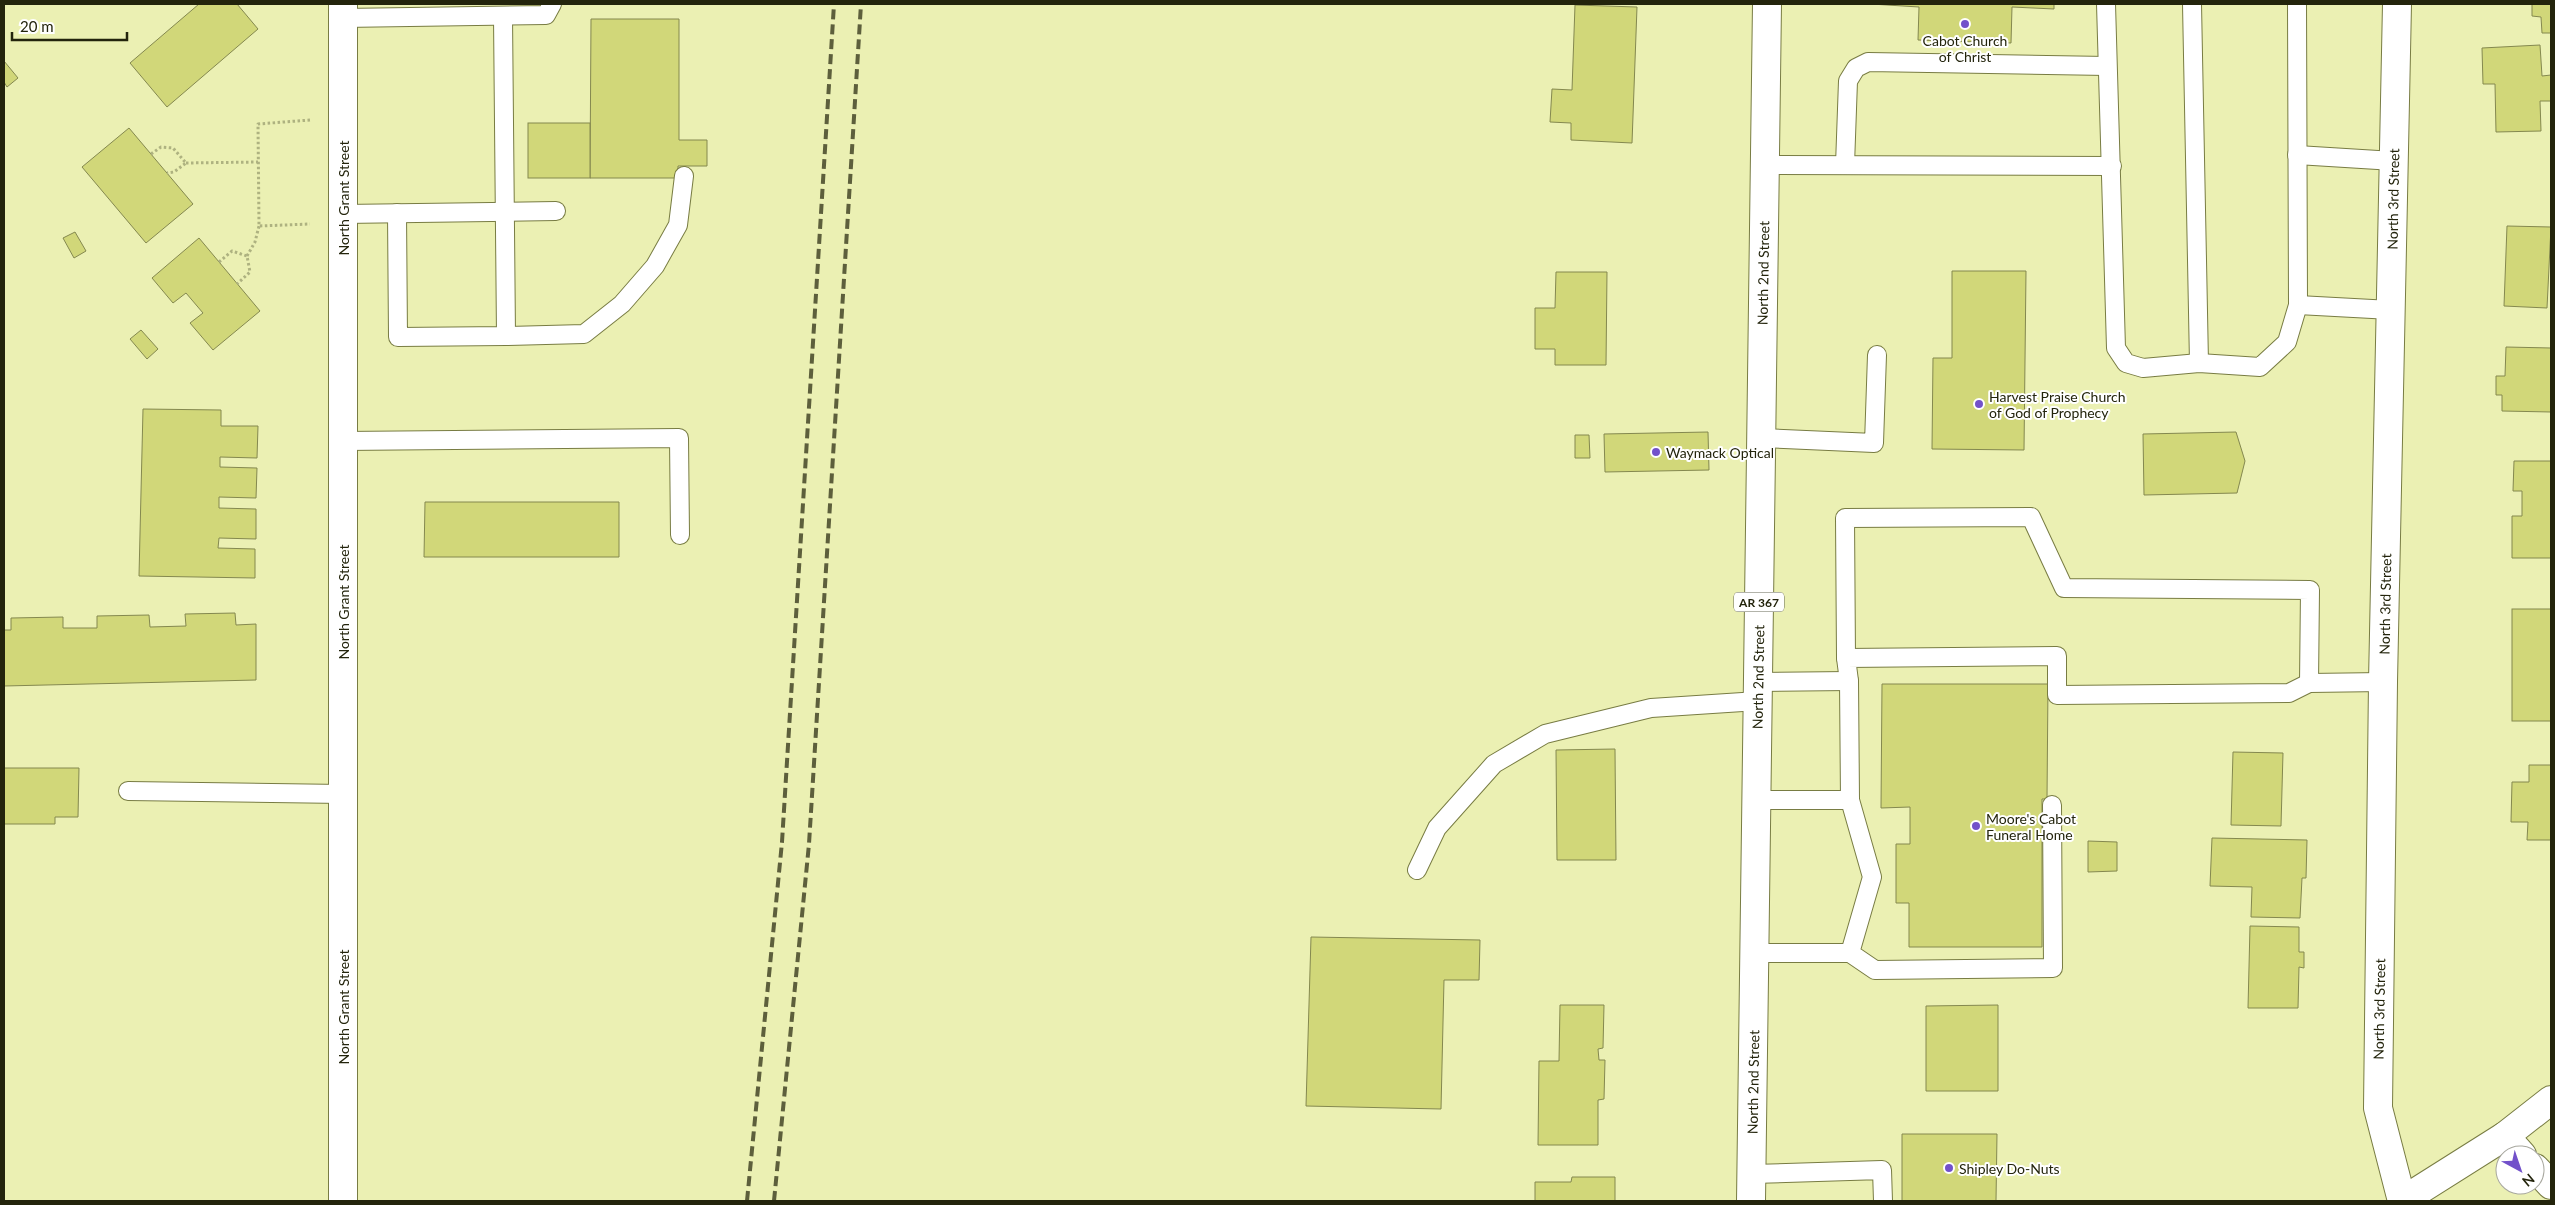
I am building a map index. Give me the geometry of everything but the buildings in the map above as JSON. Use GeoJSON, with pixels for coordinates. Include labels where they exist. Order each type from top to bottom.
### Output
{"type":"FeatureCollection","features":[{"type":"Feature","properties":{"kind":"street","name":"North 2nd Street"},"geometry":{"type":"LineString","coordinates":[[1751,1201],[1767,4]]}},
{"type":"Feature","properties":{"kind":"street","name":"North 3rd Street"},"geometry":{"type":"LineString","coordinates":[[2397,4],[2383,682],[2378,1108],[2402,1201]]}},
{"type":"Feature","properties":{"kind":"street","name":"North Grant Street"},"geometry":{"type":"LineString","coordinates":[[343,11],[343,1201]]}},
{"type":"Feature","properties":{"kind":"street"},"geometry":{"type":"LineString","coordinates":[[2514,1145],[2551,1100]]}},
{"type":"Feature","properties":{"kind":"street"},"geometry":{"type":"LineString","coordinates":[[2402,1201],[2495,1155]]}},
{"type":"Feature","properties":{"kind":"lane"},"geometry":{"type":"LineString","coordinates":[[343,11],[503,16],[546,15],[552,4]]}},
{"type":"Feature","properties":{"kind":"lane"},"geometry":{"type":"LineString","coordinates":[[2106,4],[2116,348],[2126,363],[2143,368],[2199,363],[2260,367],[2287,342],[2298,305],[2297,4]]}},
{"type":"Feature","properties":{"kind":"lane"},"geometry":{"type":"LineString","coordinates":[[2192,4],[2199,363]]}},
{"type":"Feature","properties":{"kind":"lane"},"geometry":{"type":"LineString","coordinates":[[503,16],[506,336]]}},
{"type":"Feature","properties":{"kind":"lane"},"geometry":{"type":"LineString","coordinates":[[1845,165],[1848,81],[1856,68],[1868,62],[2107,66]]}},
{"type":"Feature","properties":{"kind":"lane"},"geometry":{"type":"LineString","coordinates":[[2297,155],[2394,161]]}},
{"type":"Feature","properties":{"kind":"lane"},"geometry":{"type":"LineString","coordinates":[[1765,165],[2112,166]]}},
{"type":"Feature","properties":{"kind":"lane"},"geometry":{"type":"LineString","coordinates":[[397,213],[398,337],[584,334],[622,304],[655,266],[678,225],[684,176]]}},
{"type":"Feature","properties":{"kind":"lane"},"geometry":{"type":"LineString","coordinates":[[342,219],[397,213],[556,211]]}},
{"type":"Feature","properties":{"kind":"lane"},"geometry":{"type":"LineString","coordinates":[[2298,305],[2391,310]]}},
{"type":"Feature","properties":{"kind":"lane"},"geometry":{"type":"LineString","coordinates":[[1761,438],[1874,443],[1877,355]]}},
{"type":"Feature","properties":{"kind":"lane"},"geometry":{"type":"LineString","coordinates":[[343,441],[679,438],[680,535]]}},
{"type":"Feature","properties":{"kind":"lane"},"geometry":{"type":"LineString","coordinates":[[1850,953],[1872,877],[1850,800],[1845,518],[2031,517],[2064,588],[2310,590],[2309,683]]}},
{"type":"Feature","properties":{"kind":"lane"},"geometry":{"type":"LineString","coordinates":[[1846,658],[2057,656],[2057,695],[2289,693],[2309,683],[2383,682]]}},
{"type":"Feature","properties":{"kind":"lane"},"geometry":{"type":"LineString","coordinates":[[1417,870],[1437,828],[1494,764],[1545,734],[1651,708],[1758,691],[1849,681]]}},
{"type":"Feature","properties":{"kind":"lane"},"geometry":{"type":"LineString","coordinates":[[128,791],[343,794]]}},
{"type":"Feature","properties":{"kind":"lane"},"geometry":{"type":"LineString","coordinates":[[1757,800],[1850,800]]}},
{"type":"Feature","properties":{"kind":"lane"},"geometry":{"type":"LineString","coordinates":[[1754,953],[1850,953],[1875,970],[2053,968],[2052,805]]}},
{"type":"Feature","properties":{"kind":"lane"},"geometry":{"type":"LineString","coordinates":[[1752,1174],[1882,1170],[1883,1201]]}},
{"type":"Feature","properties":{"kind":"path"},"geometry":{"type":"LineString","coordinates":[[237,284],[250,272],[247,256],[255,242],[259,226],[258,124],[343,118]]}},
{"type":"Feature","properties":{"kind":"path"},"geometry":{"type":"LineString","coordinates":[[151,154],[161,148],[172,148],[186,163]]}},
{"type":"Feature","properties":{"kind":"path"},"geometry":{"type":"LineString","coordinates":[[167,173],[174,172],[186,163],[258,162]]}},
{"type":"Feature","properties":{"kind":"path"},"geometry":{"type":"LineString","coordinates":[[259,226],[342,219]]}},
{"type":"Feature","properties":{"kind":"path"},"geometry":{"type":"LineString","coordinates":[[219,262],[232,251],[247,256]]}},
{"type":"Feature","properties":{"kind":"railway"},"geometry":{"type":"LineString","coordinates":[[747,1201],[782,842],[834,4]]}},
{"type":"Feature","properties":{"kind":"railway"},"geometry":{"type":"LineString","coordinates":[[774,1201],[809,844],[861,4]]}},
{"type":"Feature","properties":{"kind":"place","name":"Cabot Church of Christ"},"geometry":{"type":"Point","coordinates":[1965,24]}},
{"type":"Feature","properties":{"kind":"place","name":"Harvest Praise Church of God of Prophecy"},"geometry":{"type":"Point","coordinates":[1979,404]}},
{"type":"Feature","properties":{"kind":"place","name":"Waymack Optical"},"geometry":{"type":"Point","coordinates":[1656,452]}},
{"type":"Feature","properties":{"kind":"place","name":"Moore's Cabot Funeral Home"},"geometry":{"type":"Point","coordinates":[1976,826]}},
{"type":"Feature","properties":{"kind":"place","name":"Shipley Do-Nuts"},"geometry":{"type":"Point","coordinates":[1949,1168]}}]}
